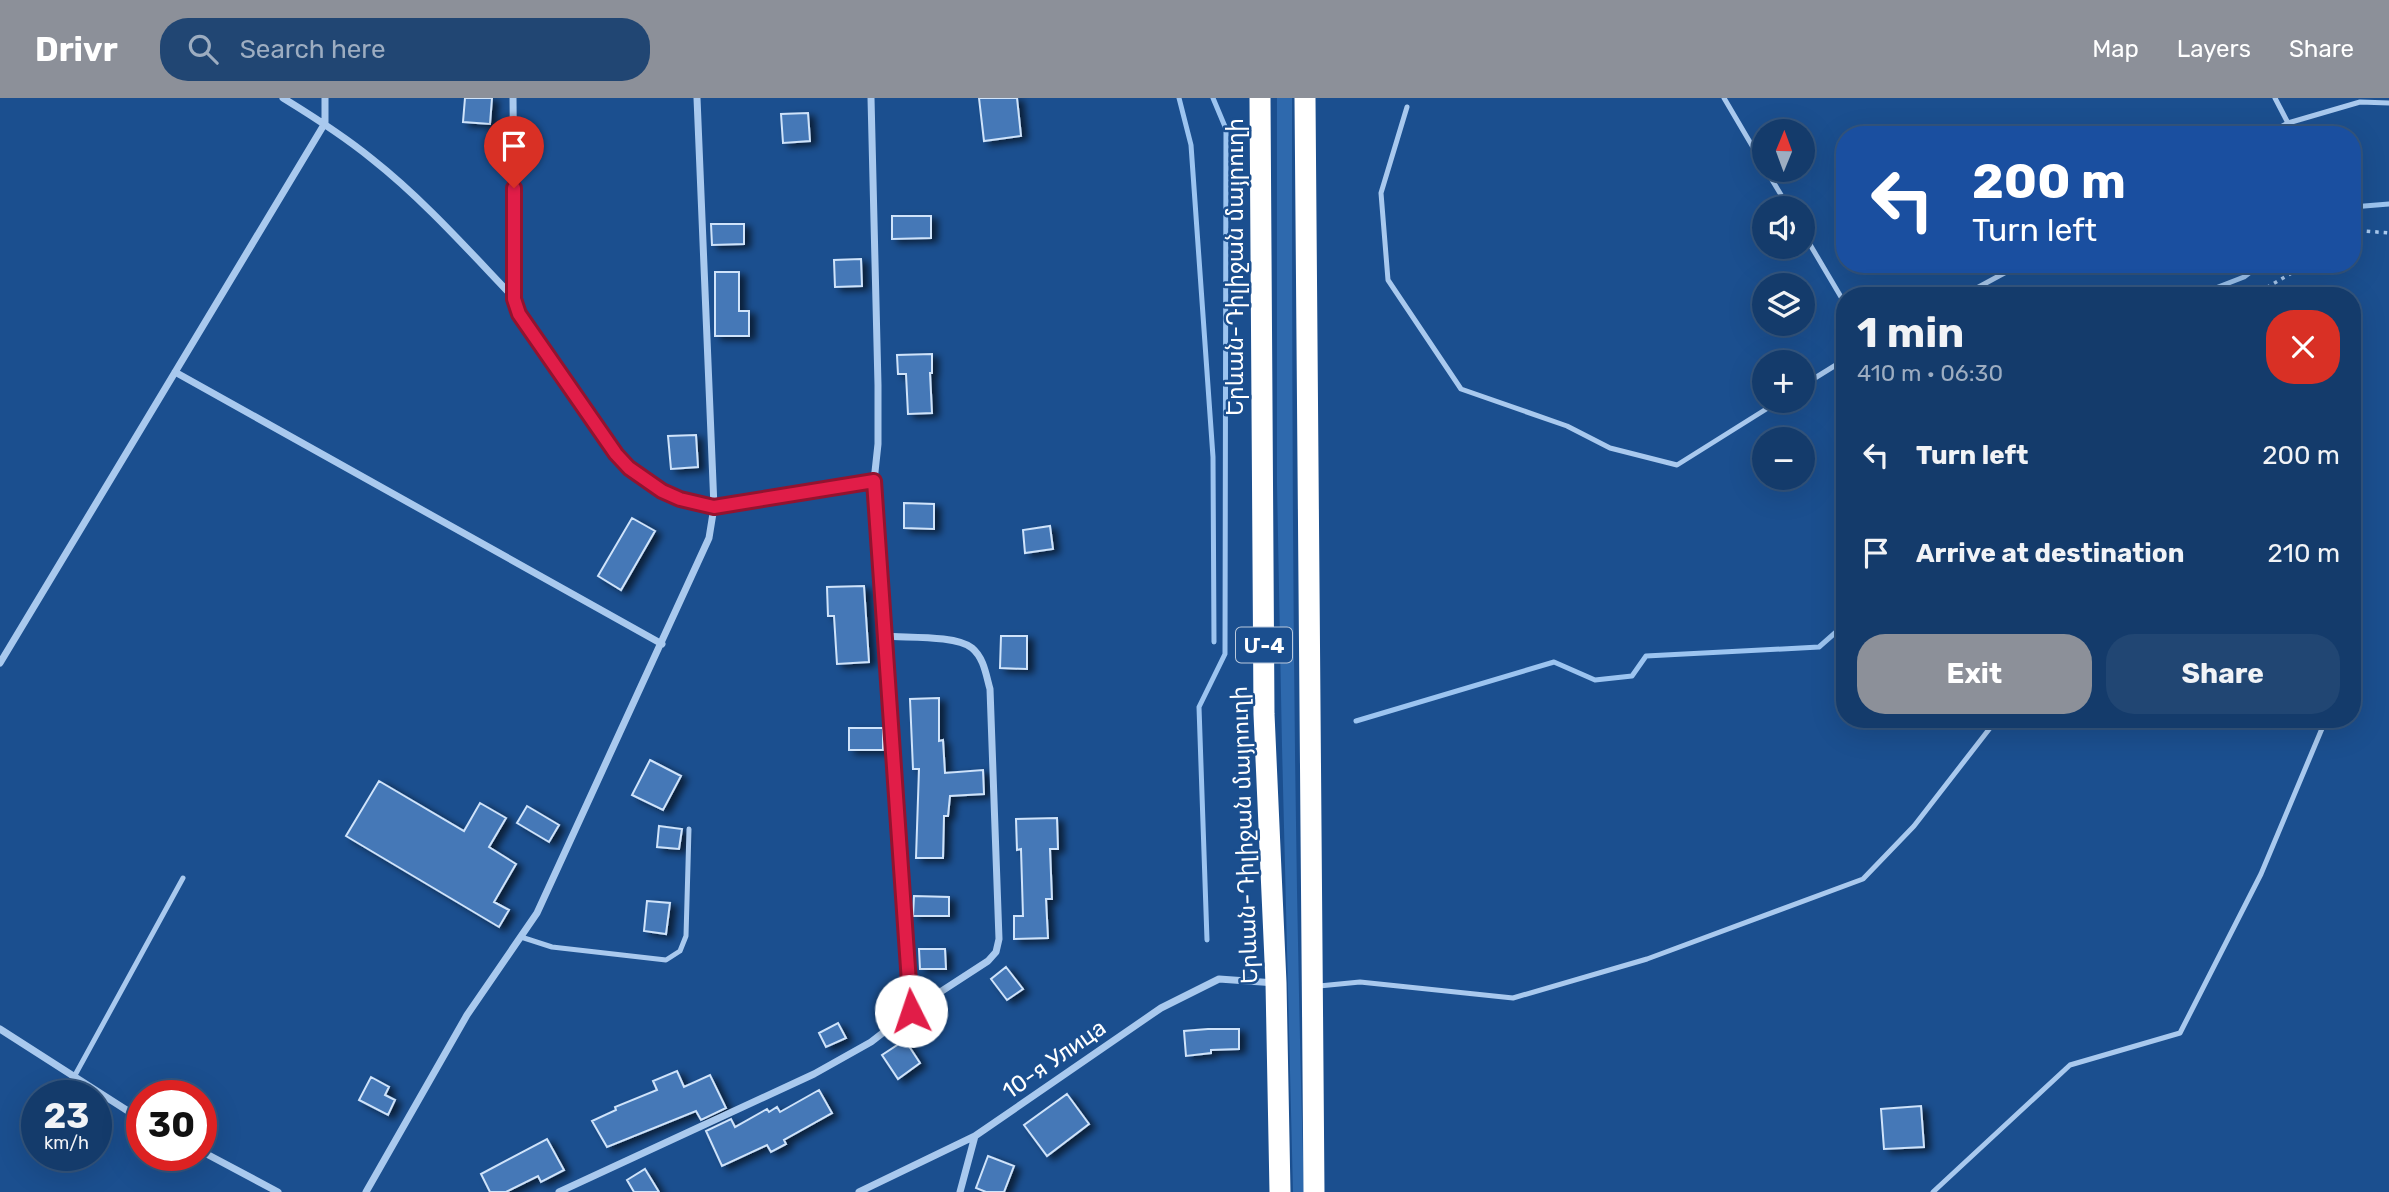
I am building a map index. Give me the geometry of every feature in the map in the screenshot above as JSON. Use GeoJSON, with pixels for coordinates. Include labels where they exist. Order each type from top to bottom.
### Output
{"type":"FeatureCollection","features":[{"type":"Feature","properties":{"kind":"highway","name":"Երևան-Դիլիջան մայրուղի"},"geometry":{"type":"LineString","coordinates":[[1260,98],[1264,714],[1276,983],[1280,1192]]}},
{"type":"Feature","properties":{"kind":"highway","name":"Մ-4"},"geometry":{"type":"LineString","coordinates":[[1305,98],[1314,1192]]}},
{"type":"Feature","properties":{"kind":"street"},"geometry":{"type":"LineString","coordinates":[[283,98],[326,123],[384,169],[441,222],[514,299]]}},
{"type":"Feature","properties":{"kind":"street"},"geometry":{"type":"LineString","coordinates":[[0,663],[326,123],[325,98]]}},
{"type":"Feature","properties":{"kind":"street"},"geometry":{"type":"LineString","coordinates":[[513,98],[514,299],[519,314],[537,343],[616,454],[629,468],[662,491],[680,499],[714,507],[874,481]]}},
{"type":"Feature","properties":{"kind":"street"},"geometry":{"type":"LineString","coordinates":[[366,1192],[467,1015],[537,913],[709,538],[714,507],[697,98]]}},
{"type":"Feature","properties":{"kind":"street"},"geometry":{"type":"LineString","coordinates":[[870,98],[878,385],[878,444],[874,481],[911,1011]]}},
{"type":"Feature","properties":{"kind":"street"},"geometry":{"type":"LineString","coordinates":[[175,372],[662,644]]}},
{"type":"Feature","properties":{"kind":"street"},"geometry":{"type":"LineString","coordinates":[[559,1192],[814,1073],[871,1042],[911,1011],[988,961],[996,952],[999,939],[990,689],[982,661],[973,649],[960,642],[885,636]]}},
{"type":"Feature","properties":{"kind":"street","name":"10-я Улица"},"geometry":{"type":"LineString","coordinates":[[859,1192],[975,1136],[1161,1008],[1219,979],[1276,983]]}},
{"type":"Feature","properties":{"kind":"street"},"geometry":{"type":"LineString","coordinates":[[0,1029],[126,1110]]}},
{"type":"Feature","properties":{"kind":"street"},"geometry":{"type":"LineString","coordinates":[[960,1192],[975,1136]]}},
{"type":"Feature","properties":{"kind":"street"},"geometry":{"type":"LineString","coordinates":[[217,1160],[278,1192]]}},
{"type":"Feature","properties":{"kind":"lane"},"geometry":{"type":"LineString","coordinates":[[1724,98],[1752,146]]}},
{"type":"Feature","properties":{"kind":"lane"},"geometry":{"type":"LineString","coordinates":[[2274,98],[2288,124]]}},
{"type":"Feature","properties":{"kind":"lane"},"geometry":{"type":"LineString","coordinates":[[2284,126],[2359,100],[2389,103]]}},
{"type":"Feature","properties":{"kind":"lane"},"geometry":{"type":"LineString","coordinates":[[1408,107],[1381,193],[1388,280],[1461,389],[1567,426],[1610,447],[1676,465],[1760,413]]}},
{"type":"Feature","properties":{"kind":"lane"},"geometry":{"type":"LineString","coordinates":[[1815,253],[1836,288]]}},
{"type":"Feature","properties":{"kind":"lane"},"geometry":{"type":"LineString","coordinates":[[1979,287],[2004,273]]}},
{"type":"Feature","properties":{"kind":"lane"},"geometry":{"type":"LineString","coordinates":[[1815,378],[1836,365]]}},
{"type":"Feature","properties":{"kind":"lane"},"geometry":{"type":"LineString","coordinates":[[1312,986],[1360,982],[1513,998],[1647,959],[1863,879],[1914,826],[1990,728]]}},
{"type":"Feature","properties":{"kind":"lane"},"geometry":{"type":"LineString","coordinates":[[1933,1192],[2070,1065],[2180,1033],[2261,874],[2322,728]]}},
{"type":"Feature","properties":{"kind":"lane"},"geometry":{"type":"LineString","coordinates":[[521,937],[552,947],[667,960],[680,951],[686,936],[689,829]]}},
{"type":"Feature","properties":{"kind":"lane"},"geometry":{"type":"LineString","coordinates":[[74,1077],[183,878]]}},
{"type":"Feature","properties":{"kind":"path"},"geometry":{"type":"LineString","coordinates":[[2361,233],[2365,231],[2389,233]]}},
{"type":"Feature","properties":{"kind":"path"},"geometry":{"type":"LineString","coordinates":[[2267,287],[2292,273]]}},
{"type":"Feature","properties":{"kind":"shaded area"},"geometry":{"type":"Polygon","coordinates":[[[1277,98],[1292,98],[1295,782],[1304,1192],[1293,1192],[1277,483],[1277,98]]]}},
{"type":"Feature","properties":{"kind":"building"},"geometry":{"type":"Polygon","coordinates":[[[465,98],[492,98],[490,124],[463,122],[465,98]]]}},
{"type":"Feature","properties":{"kind":"building"},"geometry":{"type":"Polygon","coordinates":[[[979,98],[1017,98],[1021,136],[984,141],[979,98]]]}},
{"type":"Feature","properties":{"kind":"building"},"geometry":{"type":"Polygon","coordinates":[[[808,113],[810,141],[783,143],[781,114],[808,113]]]}},
{"type":"Feature","properties":{"kind":"building"},"geometry":{"type":"Polygon","coordinates":[[[892,216],[931,216],[931,238],[892,239],[892,216]]]}},
{"type":"Feature","properties":{"kind":"building"},"geometry":{"type":"Polygon","coordinates":[[[711,224],[744,224],[744,244],[712,245],[711,224]]]}},
{"type":"Feature","properties":{"kind":"building"},"geometry":{"type":"Polygon","coordinates":[[[861,259],[862,286],[835,287],[834,260],[861,259]]]}},
{"type":"Feature","properties":{"kind":"building"},"geometry":{"type":"Polygon","coordinates":[[[715,272],[739,272],[739,311],[749,311],[749,336],[715,336],[715,272]]]}},
{"type":"Feature","properties":{"kind":"building"},"geometry":{"type":"Polygon","coordinates":[[[932,354],[932,413],[908,414],[906,374],[898,374],[897,355],[932,354]]]}},
{"type":"Feature","properties":{"kind":"building"},"geometry":{"type":"Polygon","coordinates":[[[696,435],[698,467],[671,469],[668,436],[696,435]]]}},
{"type":"Feature","properties":{"kind":"building"},"geometry":{"type":"Polygon","coordinates":[[[904,503],[934,504],[934,529],[904,528],[904,503]]]}},
{"type":"Feature","properties":{"kind":"building"},"geometry":{"type":"Polygon","coordinates":[[[632,518],[655,531],[621,590],[598,576],[632,518]]]}},
{"type":"Feature","properties":{"kind":"building"},"geometry":{"type":"Polygon","coordinates":[[[1050,526],[1053,549],[1025,553],[1023,530],[1050,526]]]}},
{"type":"Feature","properties":{"kind":"building"},"geometry":{"type":"Polygon","coordinates":[[[864,586],[869,662],[837,664],[834,616],[828,616],[827,587],[864,586]]]}},
{"type":"Feature","properties":{"kind":"building"},"geometry":{"type":"Polygon","coordinates":[[[1001,636],[1027,636],[1027,669],[1000,668],[1001,636]]]}},
{"type":"Feature","properties":{"kind":"building"},"geometry":{"type":"Polygon","coordinates":[[[939,698],[939,741],[943,740],[945,773],[983,770],[984,794],[950,796],[948,816],[944,816],[943,858],[916,858],[919,769],[913,769],[910,699],[939,698]]]}},
{"type":"Feature","properties":{"kind":"building"},"geometry":{"type":"Polygon","coordinates":[[[849,728],[883,728],[883,750],[849,750],[849,728]]]}},
{"type":"Feature","properties":{"kind":"building"},"geometry":{"type":"Polygon","coordinates":[[[650,760],[681,776],[663,810],[632,795],[650,760]]]}},
{"type":"Feature","properties":{"kind":"building"},"geometry":{"type":"Polygon","coordinates":[[[379,781],[464,831],[480,803],[506,818],[489,847],[516,864],[494,902],[509,910],[499,927],[346,836],[379,781]]]}},
{"type":"Feature","properties":{"kind":"building"},"geometry":{"type":"Polygon","coordinates":[[[527,806],[559,825],[549,842],[517,823],[527,806]]]}},
{"type":"Feature","properties":{"kind":"building"},"geometry":{"type":"Polygon","coordinates":[[[1057,818],[1058,849],[1050,849],[1052,899],[1046,899],[1048,938],[1014,939],[1014,916],[1023,916],[1021,849],[1017,850],[1016,819],[1057,818]]]}},
{"type":"Feature","properties":{"kind":"building"},"geometry":{"type":"Polygon","coordinates":[[[659,826],[682,829],[679,849],[657,847],[659,826]]]}},
{"type":"Feature","properties":{"kind":"building"},"geometry":{"type":"Polygon","coordinates":[[[914,896],[949,897],[949,916],[913,916],[914,896]]]}},
{"type":"Feature","properties":{"kind":"building"},"geometry":{"type":"Polygon","coordinates":[[[647,901],[670,903],[666,934],[644,931],[647,901]]]}},
{"type":"Feature","properties":{"kind":"building"},"geometry":{"type":"Polygon","coordinates":[[[919,949],[945,949],[946,969],[920,969],[919,949]]]}},
{"type":"Feature","properties":{"kind":"building"},"geometry":{"type":"Polygon","coordinates":[[[1006,967],[1023,989],[1007,1000],[991,979],[1006,967]]]}},
{"type":"Feature","properties":{"kind":"building"},"geometry":{"type":"Polygon","coordinates":[[[838,1023],[846,1038],[826,1047],[819,1033],[838,1023]]]}},
{"type":"Feature","properties":{"kind":"building"},"geometry":{"type":"Polygon","coordinates":[[[1239,1029],[1239,1049],[1211,1050],[1211,1053],[1186,1056],[1184,1031],[1239,1029]]]}},
{"type":"Feature","properties":{"kind":"building"},"geometry":{"type":"Polygon","coordinates":[[[905,1040],[920,1063],[898,1079],[882,1055],[905,1040]]]}},
{"type":"Feature","properties":{"kind":"building"},"geometry":{"type":"Polygon","coordinates":[[[677,1071],[684,1087],[710,1075],[726,1108],[701,1120],[696,1111],[607,1147],[592,1121],[616,1110],[615,1107],[657,1090],[653,1081],[677,1071]]]}},
{"type":"Feature","properties":{"kind":"building"},"geometry":{"type":"Polygon","coordinates":[[[371,1077],[389,1087],[385,1095],[395,1100],[388,1115],[359,1100],[371,1077]]]}},
{"type":"Feature","properties":{"kind":"building"},"geometry":{"type":"Polygon","coordinates":[[[819,1090],[832,1113],[784,1140],[786,1144],[771,1152],[767,1145],[722,1166],[706,1131],[731,1119],[735,1127],[767,1109],[769,1112],[777,1107],[780,1112],[819,1090]]]}},
{"type":"Feature","properties":{"kind":"building"},"geometry":{"type":"Polygon","coordinates":[[[1067,1094],[1089,1124],[1047,1156],[1024,1125],[1067,1094]]]}},
{"type":"Feature","properties":{"kind":"building"},"geometry":{"type":"Polygon","coordinates":[[[1921,1106],[1924,1147],[1884,1149],[1881,1109],[1921,1106]]]}},
{"type":"Feature","properties":{"kind":"building"},"geometry":{"type":"Polygon","coordinates":[[[547,1139],[564,1170],[541,1182],[538,1176],[506,1192],[490,1192],[481,1174],[547,1139]]]}},
{"type":"Feature","properties":{"kind":"building"},"geometry":{"type":"Polygon","coordinates":[[[988,1156],[1014,1166],[1004,1192],[986,1192],[976,1188],[988,1156]]]}},
{"type":"Feature","properties":{"kind":"building"},"geometry":{"type":"Polygon","coordinates":[[[645,1169],[659,1192],[634,1192],[627,1180],[645,1169]]]}},
{"type":"Feature","properties":{"kind":"waterway"},"geometry":{"type":"LineString","coordinates":[[1179,98],[1191,145],[1213,457],[1214,642]]}},
{"type":"Feature","properties":{"kind":"waterway"},"geometry":{"type":"LineString","coordinates":[[1207,940],[1199,707],[1225,654],[1226,129],[1213,98]]}},
{"type":"Feature","properties":{"kind":"waterway"},"geometry":{"type":"LineString","coordinates":[[2361,206],[2389,204]]}},
{"type":"Feature","properties":{"kind":"waterway"},"geometry":{"type":"LineString","coordinates":[[2218,287],[2249,273]]}},
{"type":"Feature","properties":{"kind":"waterway"},"geometry":{"type":"LineString","coordinates":[[1356,721],[1554,662],[1595,680],[1632,676],[1646,656],[1819,647],[1836,632]]}},
{"type":"Feature","properties":{"kind":"route"},"geometry":{"type":"LineString","coordinates":[[514,188],[514,299],[519,314],[616,454],[629,468],[662,491],[680,499],[714,507],[874,481],[911,1011]]}}]}
